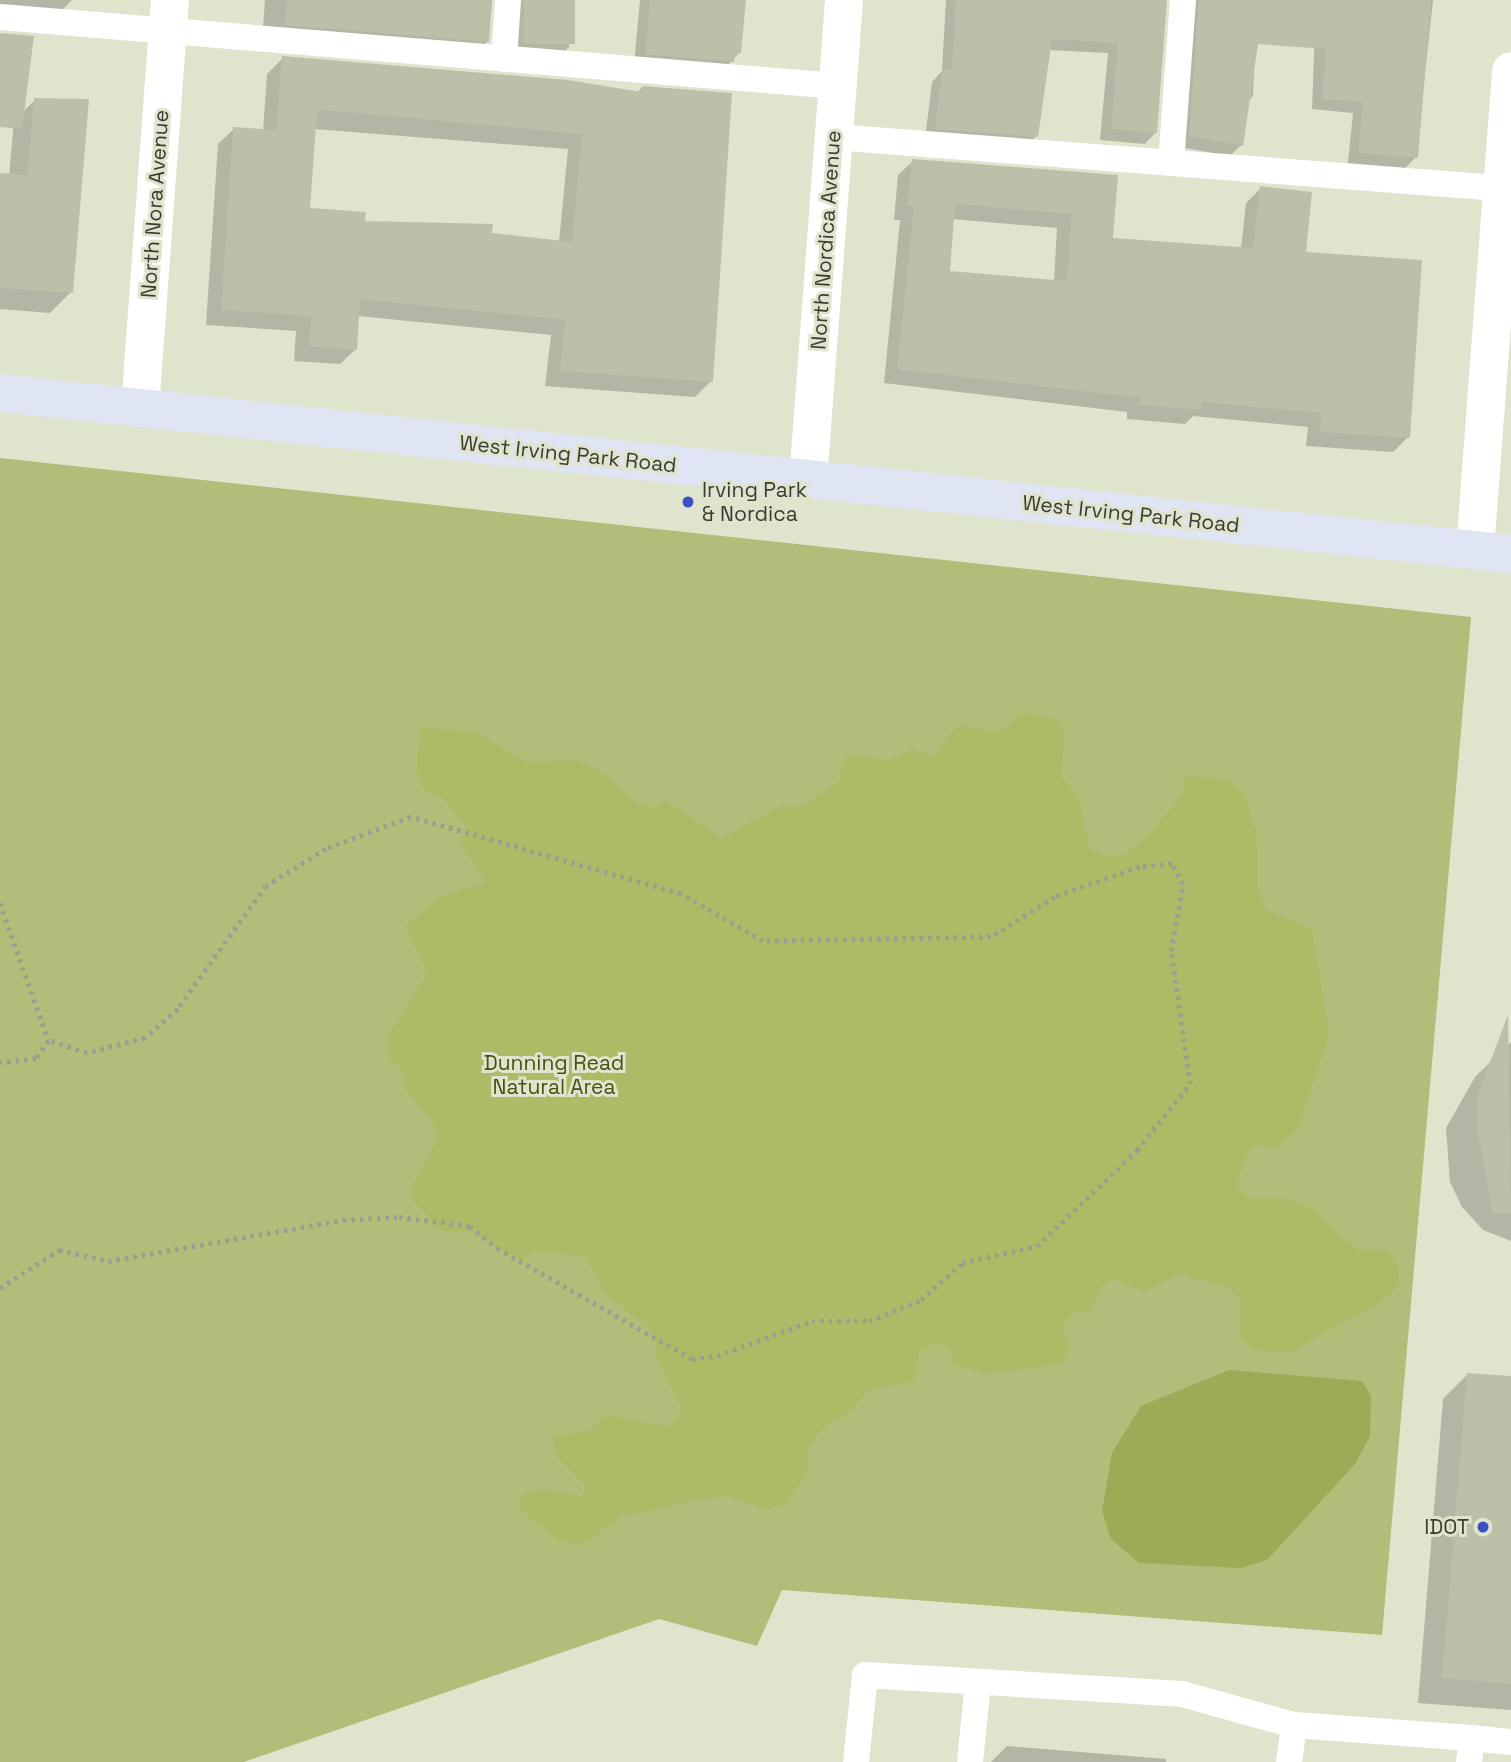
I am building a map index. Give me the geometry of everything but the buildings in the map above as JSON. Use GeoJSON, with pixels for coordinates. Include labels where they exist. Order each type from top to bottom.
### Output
{"type":"FeatureCollection","features":[{"type":"Feature","properties":{"kind":"main road","name":"West Irving Park Road"},"geometry":{"type":"LineString","coordinates":[[0,393],[1493,552]]}},
{"type":"Feature","properties":{"kind":"street","name":"North Nordica Avenue"},"geometry":{"type":"LineString","coordinates":[[808,480],[844,0]]}},
{"type":"Feature","properties":{"kind":"street","name":"North Nora Avenue"},"geometry":{"type":"LineString","coordinates":[[140,408],[169,15]]}},
{"type":"Feature","properties":{"kind":"street"},"geometry":{"type":"LineString","coordinates":[[1493,552],[1511,71]]}},
{"type":"Feature","properties":{"kind":"lane"},"geometry":{"type":"LineString","coordinates":[[504,59],[508,0]]}},
{"type":"Feature","properties":{"kind":"lane"},"geometry":{"type":"LineString","coordinates":[[1171,163],[1183,0]]}},
{"type":"Feature","properties":{"kind":"lane"},"geometry":{"type":"LineString","coordinates":[[0,17],[169,15],[504,59],[837,86]]}},
{"type":"Feature","properties":{"kind":"lane"},"geometry":{"type":"LineString","coordinates":[[834,137],[1506,188]]}},
{"type":"Feature","properties":{"kind":"lane"},"geometry":{"type":"LineString","coordinates":[[856,1762],[865,1675],[1182,1694],[1294,1725],[1471,1750],[1511,1742]]}},
{"type":"Feature","properties":{"kind":"lane"},"geometry":{"type":"LineString","coordinates":[[970,1762],[978,1682]]}},
{"type":"Feature","properties":{"kind":"lane"},"geometry":{"type":"LineString","coordinates":[[1289,1762],[1294,1725]]}},
{"type":"Feature","properties":{"kind":"path"},"geometry":{"type":"LineString","coordinates":[[0,1287],[60,1250],[108,1261],[343,1220],[399,1217],[470,1226],[496,1248],[692,1359],[717,1356],[812,1321],[869,1321],[921,1300],[962,1263],[1037,1246],[1137,1150],[1190,1084],[1171,951],[1183,884],[1172,864],[1140,867],[1055,897],[992,937],[763,941],[681,894],[411,817],[326,849],[266,886],[178,1009],[145,1038],[87,1053],[49,1041]]}},
{"type":"Feature","properties":{"kind":"path"},"geometry":{"type":"LineString","coordinates":[[0,903],[49,1041]]}},
{"type":"Feature","properties":{"kind":"path"},"geometry":{"type":"LineString","coordinates":[[0,1063],[36,1059],[49,1041]]}},
{"type":"Feature","properties":{"kind":"green space","name":"Dunning Read Natural Area"},"geometry":{"type":"Polygon","coordinates":[[[0,458],[1471,617],[1382,1635],[782,1590],[757,1646],[659,1619],[244,1762],[0,1762],[0,458]]]}},
{"type":"Feature","properties":{"kind":"green space"},"geometry":{"type":"Polygon","coordinates":[[[1026,713],[1055,719],[1064,731],[1061,776],[1079,799],[1090,849],[1103,855],[1123,855],[1148,836],[1185,791],[1182,776],[1227,779],[1245,794],[1257,835],[1258,890],[1265,909],[1312,930],[1329,1034],[1299,1127],[1277,1148],[1257,1145],[1246,1155],[1236,1187],[1248,1198],[1284,1198],[1310,1208],[1357,1250],[1387,1250],[1398,1266],[1399,1285],[1381,1302],[1290,1352],[1253,1350],[1240,1335],[1239,1298],[1230,1288],[1179,1274],[1144,1292],[1113,1279],[1102,1286],[1090,1313],[1074,1311],[1063,1324],[1070,1350],[1061,1364],[985,1374],[953,1364],[949,1348],[933,1343],[919,1352],[914,1381],[867,1391],[852,1410],[825,1426],[808,1448],[808,1470],[785,1505],[767,1509],[727,1496],[703,1499],[619,1517],[581,1546],[557,1539],[521,1510],[521,1495],[541,1489],[582,1496],[587,1486],[557,1457],[553,1437],[591,1430],[607,1415],[669,1427],[682,1411],[657,1358],[654,1333],[603,1291],[585,1256],[536,1251],[520,1260],[469,1232],[441,1231],[412,1199],[414,1181],[437,1141],[435,1125],[403,1087],[405,1073],[389,1059],[388,1036],[427,973],[405,927],[439,897],[486,882],[460,842],[468,828],[441,797],[424,791],[417,771],[420,727],[477,733],[527,762],[579,761],[603,773],[635,802],[656,808],[665,800],[722,838],[780,806],[802,807],[839,781],[846,755],[888,760],[913,749],[934,757],[958,724],[996,733],[1026,713]]]}},
{"type":"Feature","properties":{"kind":"shaded area"},"geometry":{"type":"Polygon","coordinates":[[[1229,1370],[1362,1381],[1371,1396],[1370,1436],[1355,1464],[1267,1560],[1241,1568],[1139,1563],[1111,1539],[1102,1511],[1112,1453],[1141,1406],[1229,1370]]]}},
{"type":"Feature","properties":{"kind":"place","name":"Irving Park & Nordica"},"geometry":{"type":"Point","coordinates":[688,502]}},
{"type":"Feature","properties":{"kind":"place","name":"IDOT"},"geometry":{"type":"Point","coordinates":[1483,1527]}}]}
